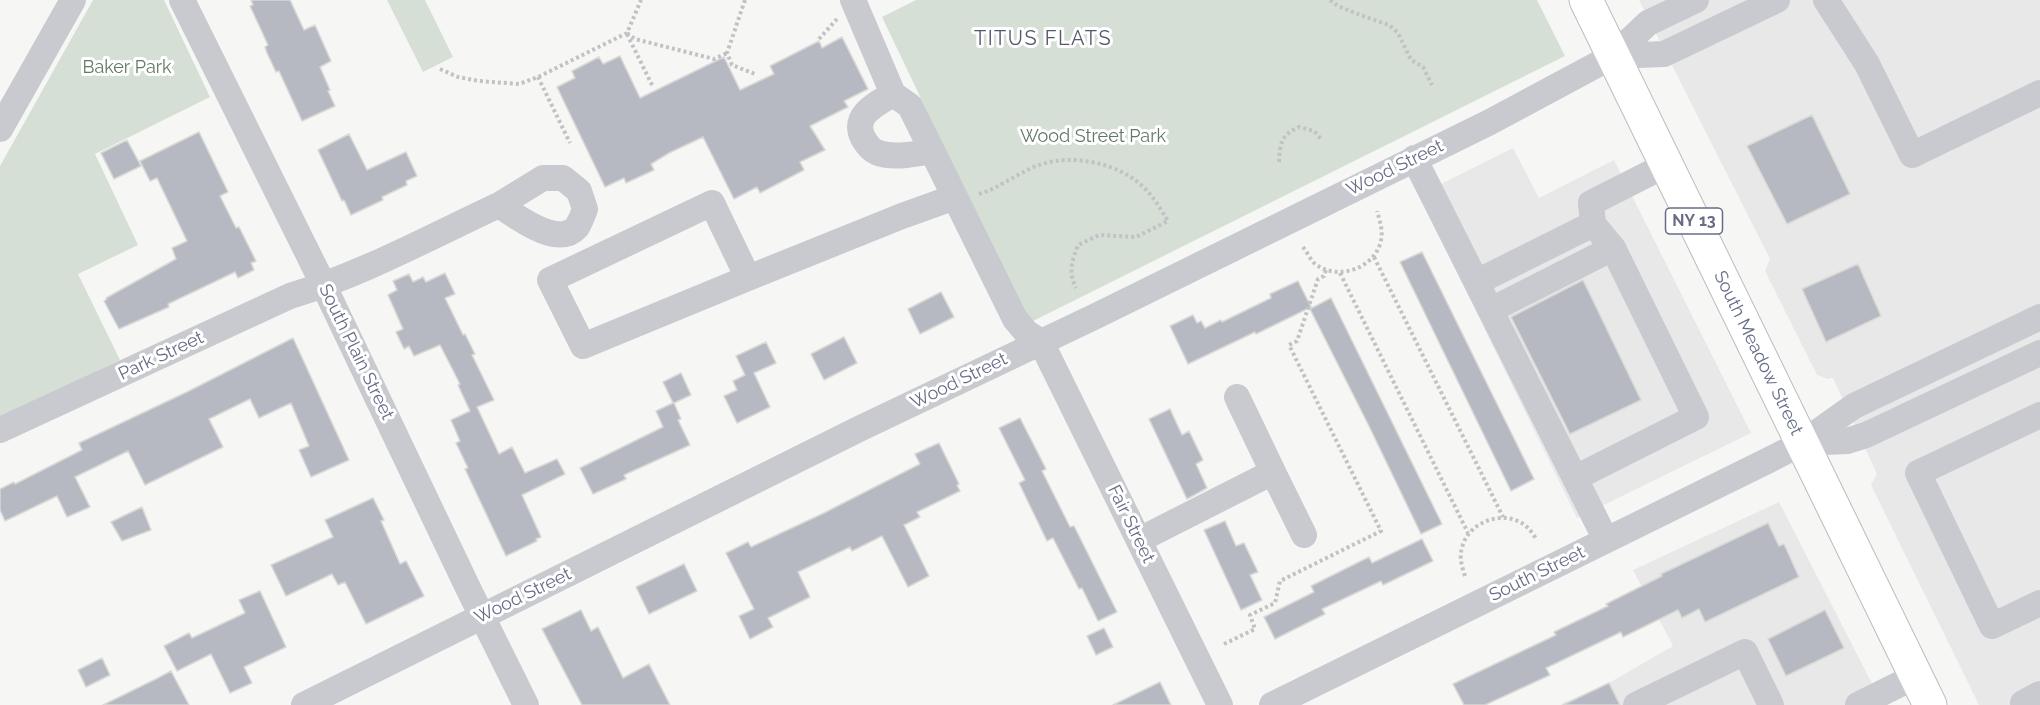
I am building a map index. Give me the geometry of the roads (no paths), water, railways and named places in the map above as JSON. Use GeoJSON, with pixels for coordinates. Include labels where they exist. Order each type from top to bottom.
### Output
{"type":"FeatureCollection","features":[{"type":"Feature","properties":{"kind":"highway","name":"South Meadow Street"},"geometry":{"type":"LineString","coordinates":[[1586,0],[1923,691]]}},
{"type":"Feature","properties":{"kind":"street"},"geometry":{"type":"LineString","coordinates":[[0,129],[73,0]]}},
{"type":"Feature","properties":{"kind":"street","name":"South Plain Street"},"geometry":{"type":"LineString","coordinates":[[182,0],[324,286],[526,705]]}},
{"type":"Feature","properties":{"kind":"street"},"geometry":{"type":"LineString","coordinates":[[853,0],[893,94],[910,106],[1015,320],[1026,332],[1041,342]]}},
{"type":"Feature","properties":{"kind":"street"},"geometry":{"type":"LineString","coordinates":[[1613,56],[1648,23],[1696,0]]}},
{"type":"Feature","properties":{"kind":"street"},"geometry":{"type":"LineString","coordinates":[[1613,56],[1664,54],[1777,0]]}},
{"type":"Feature","properties":{"kind":"street"},"geometry":{"type":"LineString","coordinates":[[1826,0],[1867,64],[1912,155],[2040,93]]}},
{"type":"Feature","properties":{"kind":"street","name":"Wood Street"},"geometry":{"type":"LineString","coordinates":[[304,705],[861,428],[1490,122],[1613,56]]}},
{"type":"Feature","properties":{"kind":"street"},"geometry":{"type":"LineString","coordinates":[[893,94],[866,112],[860,122],[860,132],[865,142],[875,152],[907,155],[932,151]]}},
{"type":"Feature","properties":{"kind":"street"},"geometry":{"type":"LineString","coordinates":[[1414,158],[1606,540]]}},
{"type":"Feature","properties":{"kind":"street"},"geometry":{"type":"LineString","coordinates":[[1575,478],[1696,417],[1613,248],[1593,224],[1591,203],[1666,165]]}},
{"type":"Feature","properties":{"kind":"street","name":"Park Street"},"geometry":{"type":"LineString","coordinates":[[0,430],[290,296],[324,286],[499,205],[543,178],[563,178],[579,191],[585,209],[576,228],[562,235]]}},
{"type":"Feature","properties":{"kind":"street"},"geometry":{"type":"LineString","coordinates":[[748,278],[712,203],[550,280],[583,346],[902,216],[955,197]]}},
{"type":"Feature","properties":{"kind":"street"},"geometry":{"type":"LineString","coordinates":[[499,205],[534,229],[562,235],[578,266]]}},
{"type":"Feature","properties":{"kind":"street"},"geometry":{"type":"LineString","coordinates":[[1477,282],[1593,224]]}},
{"type":"Feature","properties":{"kind":"street"},"geometry":{"type":"LineString","coordinates":[[1491,310],[1613,248]]}},
{"type":"Feature","properties":{"kind":"street"},"geometry":{"type":"LineString","coordinates":[[1802,443],[1854,406],[2040,317]]}},
{"type":"Feature","properties":{"kind":"street","name":"Fair Street"},"geometry":{"type":"LineString","coordinates":[[1041,342],[1220,705]]}},
{"type":"Feature","properties":{"kind":"street"},"geometry":{"type":"LineString","coordinates":[[1802,443],[1847,441],[1866,435],[2040,353]]}},
{"type":"Feature","properties":{"kind":"street"},"geometry":{"type":"LineString","coordinates":[[1237,397],[1304,535]]}},
{"type":"Feature","properties":{"kind":"street"},"geometry":{"type":"LineString","coordinates":[[2040,415],[1918,473],[1992,626],[2040,603]]}},
{"type":"Feature","properties":{"kind":"street","name":"South Street"},"geometry":{"type":"LineString","coordinates":[[1272,705],[1802,443]]}},
{"type":"Feature","properties":{"kind":"street"},"geometry":{"type":"LineString","coordinates":[[1139,540],[1273,472]]}},
{"type":"Feature","properties":{"kind":"street"},"geometry":{"type":"LineString","coordinates":[[1636,705],[1745,652],[1771,705]]}},
{"type":"Feature","properties":{"kind":"street"},"geometry":{"type":"LineString","coordinates":[[1858,705],[1923,691]]}},
{"type":"Feature","properties":{"kind":"street"},"geometry":{"type":"LineString","coordinates":[[2024,705],[2023,703],[2040,694]]}},
{"type":"Feature","properties":{"kind":"district","name":"TITUS FLATS"},"geometry":{"type":"Point","coordinates":[1043,39]}},
{"type":"Feature","properties":{"kind":"park label","name":"Baker Park"},"geometry":{"type":"Point","coordinates":[127,68]}},
{"type":"Feature","properties":{"kind":"park label","name":"Wood Street Park"},"geometry":{"type":"Point","coordinates":[1093,137]}}]}
